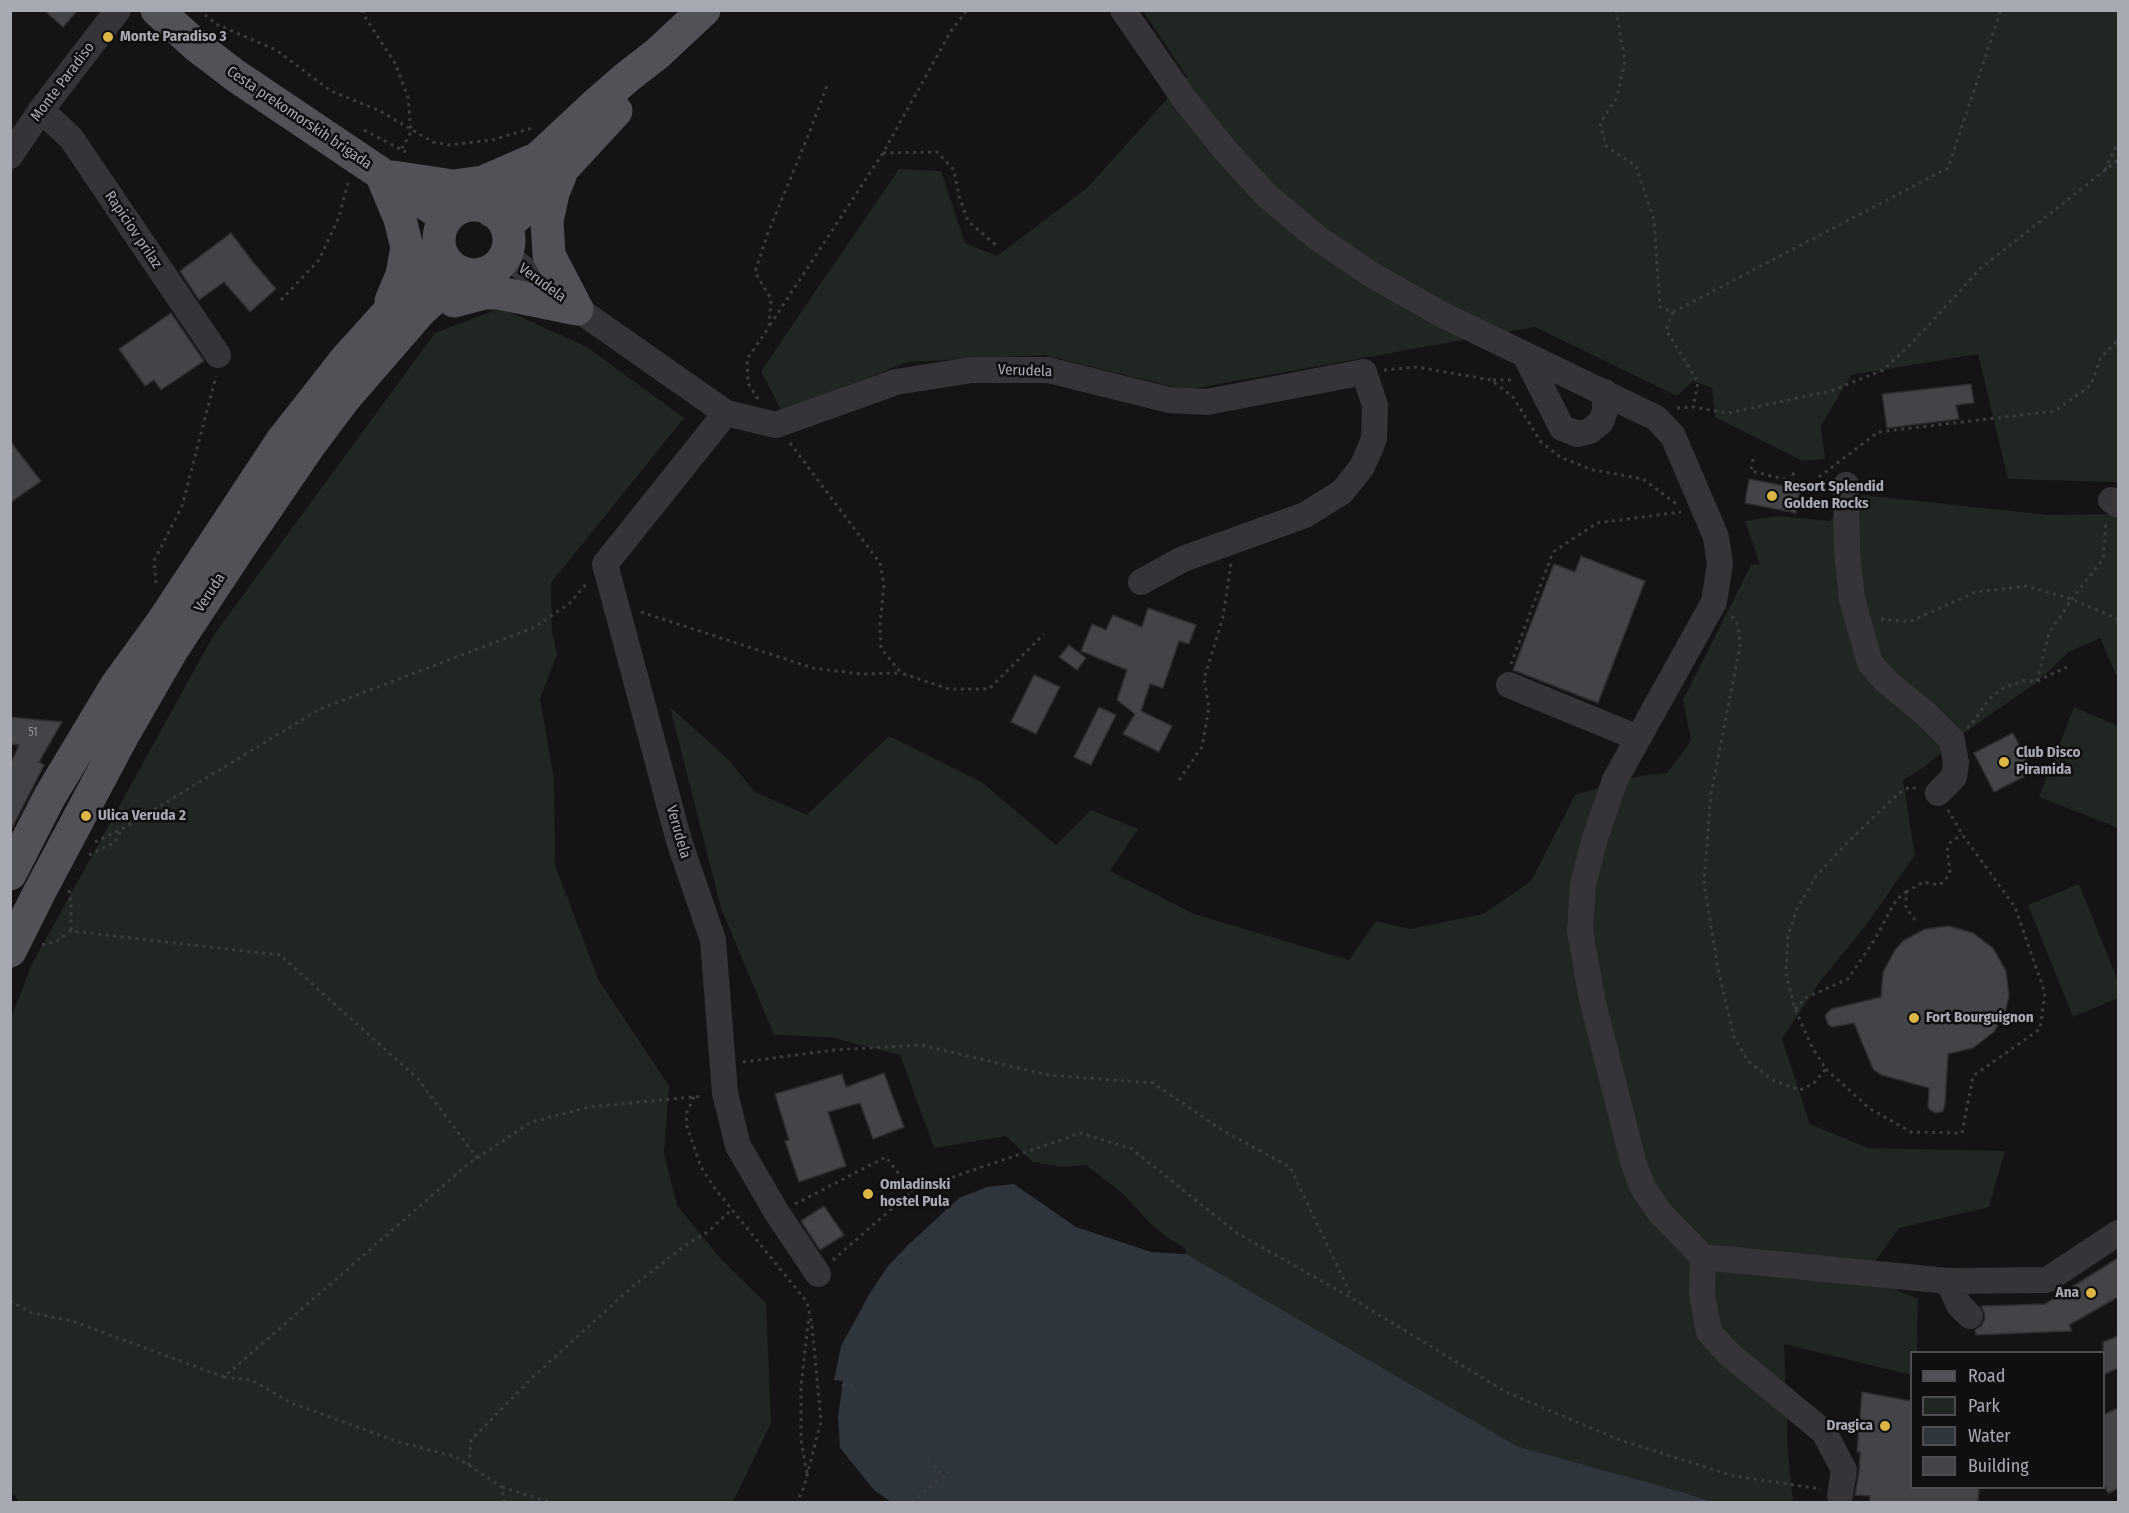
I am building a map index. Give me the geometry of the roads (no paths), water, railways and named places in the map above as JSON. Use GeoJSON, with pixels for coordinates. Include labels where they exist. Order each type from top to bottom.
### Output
{"type":"FeatureCollection","features":[{"type":"Feature","properties":{"kind":"main road","name":"Cesta prekomorskih brigada"},"geometry":{"type":"LineString","coordinates":[[157,10],[236,76],[447,218]]}},
{"type":"Feature","properties":{"kind":"main road"},"geometry":{"type":"LineString","coordinates":[[373,169],[453,186],[483,182],[546,152],[704,10]]}},
{"type":"Feature","properties":{"kind":"main road"},"geometry":{"type":"LineString","coordinates":[[501,231],[483,207],[473,206],[463,207],[447,218],[439,235],[452,263],[473,275],[483,274],[500,264],[501,231],[546,152]]}},
{"type":"Feature","properties":{"kind":"main road"},"geometry":{"type":"LineString","coordinates":[[546,152],[553,193],[547,221],[549,255],[577,309]]}},
{"type":"Feature","properties":{"kind":"main road"},"geometry":{"type":"LineString","coordinates":[[373,169],[400,219],[407,247],[390,326]]}},
{"type":"Feature","properties":{"kind":"main road","name":"Veruda"},"geometry":{"type":"LineString","coordinates":[[10,874],[50,796],[116,686],[161,624],[281,442],[347,358],[390,326],[452,263]]}},
{"type":"Feature","properties":{"kind":"main road"},"geometry":{"type":"LineString","coordinates":[[390,326],[455,300],[484,293],[499,293],[577,309]]}},
{"type":"Feature","properties":{"kind":"main road","name":"Veruda"},"geometry":{"type":"LineString","coordinates":[[13,940],[62,858],[123,735],[172,650],[311,443],[344,399],[390,326]]}},
{"type":"Feature","properties":{"kind":"street","name":"Monte Paradiso"},"geometry":{"type":"LineString","coordinates":[[10,156],[41,110],[118,10]]}},
{"type":"Feature","properties":{"kind":"street"},"geometry":{"type":"LineString","coordinates":[[1123,10],[1185,100],[1225,150],[1267,196],[1319,239],[1372,275],[1443,315],[1605,392],[1664,427],[1716,537],[1720,564],[1714,602],[1615,780],[1595,838],[1584,884],[1580,931],[1592,999],[1633,1161],[1642,1186],[1660,1213],[1703,1257],[1948,1281],[2046,1280],[2118,1233]]}},
{"type":"Feature","properties":{"kind":"street","name":"Rapiciov prilaz"},"geometry":{"type":"LineString","coordinates":[[41,110],[70,138],[218,355]]}},
{"type":"Feature","properties":{"kind":"street","name":"Verudela"},"geometry":{"type":"LineString","coordinates":[[501,231],[521,269],[577,309],[726,413],[776,425],[896,382],[972,370],[1048,370],[1169,399],[1207,402],[1364,372],[1375,405],[1374,438],[1362,467],[1342,492],[1305,515],[1183,559],[1141,582]]}},
{"type":"Feature","properties":{"kind":"street"},"geometry":{"type":"LineString","coordinates":[[1525,355],[1562,428],[1578,434],[1590,431],[1600,422],[1605,411],[1605,392]]}},
{"type":"Feature","properties":{"kind":"street","name":"Verudela"},"geometry":{"type":"LineString","coordinates":[[726,413],[605,564],[680,842],[713,940],[725,1093],[738,1146],[777,1213],[818,1274]]}},
{"type":"Feature","properties":{"kind":"street"},"geometry":{"type":"LineString","coordinates":[[1846,485],[1847,551],[1852,599],[1870,663],[1887,682],[1926,714],[1952,740],[1956,763],[1954,777],[1938,793]]}},
{"type":"Feature","properties":{"kind":"street"},"geometry":{"type":"LineString","coordinates":[[1509,684],[1638,738]]}},
{"type":"Feature","properties":{"kind":"street"},"geometry":{"type":"LineString","coordinates":[[1703,1257],[1702,1295],[1709,1332],[1730,1354],[1824,1432],[1844,1470],[1841,1493]]}},
{"type":"Feature","properties":{"kind":"street"},"geometry":{"type":"LineString","coordinates":[[1948,1281],[1959,1305],[1970,1316]]}},
{"type":"Feature","properties":{"kind":"water"},"geometry":{"type":"Polygon","coordinates":[[[1014,1184],[1076,1227],[1151,1252],[1186,1254],[1517,1446],[1712,1502],[891,1502],[874,1490],[840,1448],[838,1417],[843,1381],[834,1380],[841,1346],[870,1293],[888,1266],[908,1245],[959,1198],[987,1187],[1014,1184]]]}},
{"type":"Feature","properties":{"kind":"place","name":"Monte Paradiso 3"},"geometry":{"type":"Point","coordinates":[108,37]}},
{"type":"Feature","properties":{"kind":"place","name":"Resort Splendid Golden Rocks"},"geometry":{"type":"Point","coordinates":[1772,496]}},
{"type":"Feature","properties":{"kind":"place","name":"Club Disco Piramida"},"geometry":{"type":"Point","coordinates":[2004,762]}},
{"type":"Feature","properties":{"kind":"place","name":"Ulica Veruda 2"},"geometry":{"type":"Point","coordinates":[86,816]}},
{"type":"Feature","properties":{"kind":"place","name":"Fort Bourguignon"},"geometry":{"type":"Point","coordinates":[1914,1018]}},
{"type":"Feature","properties":{"kind":"place","name":"Omladinski hostel Pula"},"geometry":{"type":"Point","coordinates":[868,1194]}},
{"type":"Feature","properties":{"kind":"place","name":"Ana"},"geometry":{"type":"Point","coordinates":[2091,1293]}},
{"type":"Feature","properties":{"kind":"place","name":"Dragica"},"geometry":{"type":"Point","coordinates":[1885,1426]}}]}
